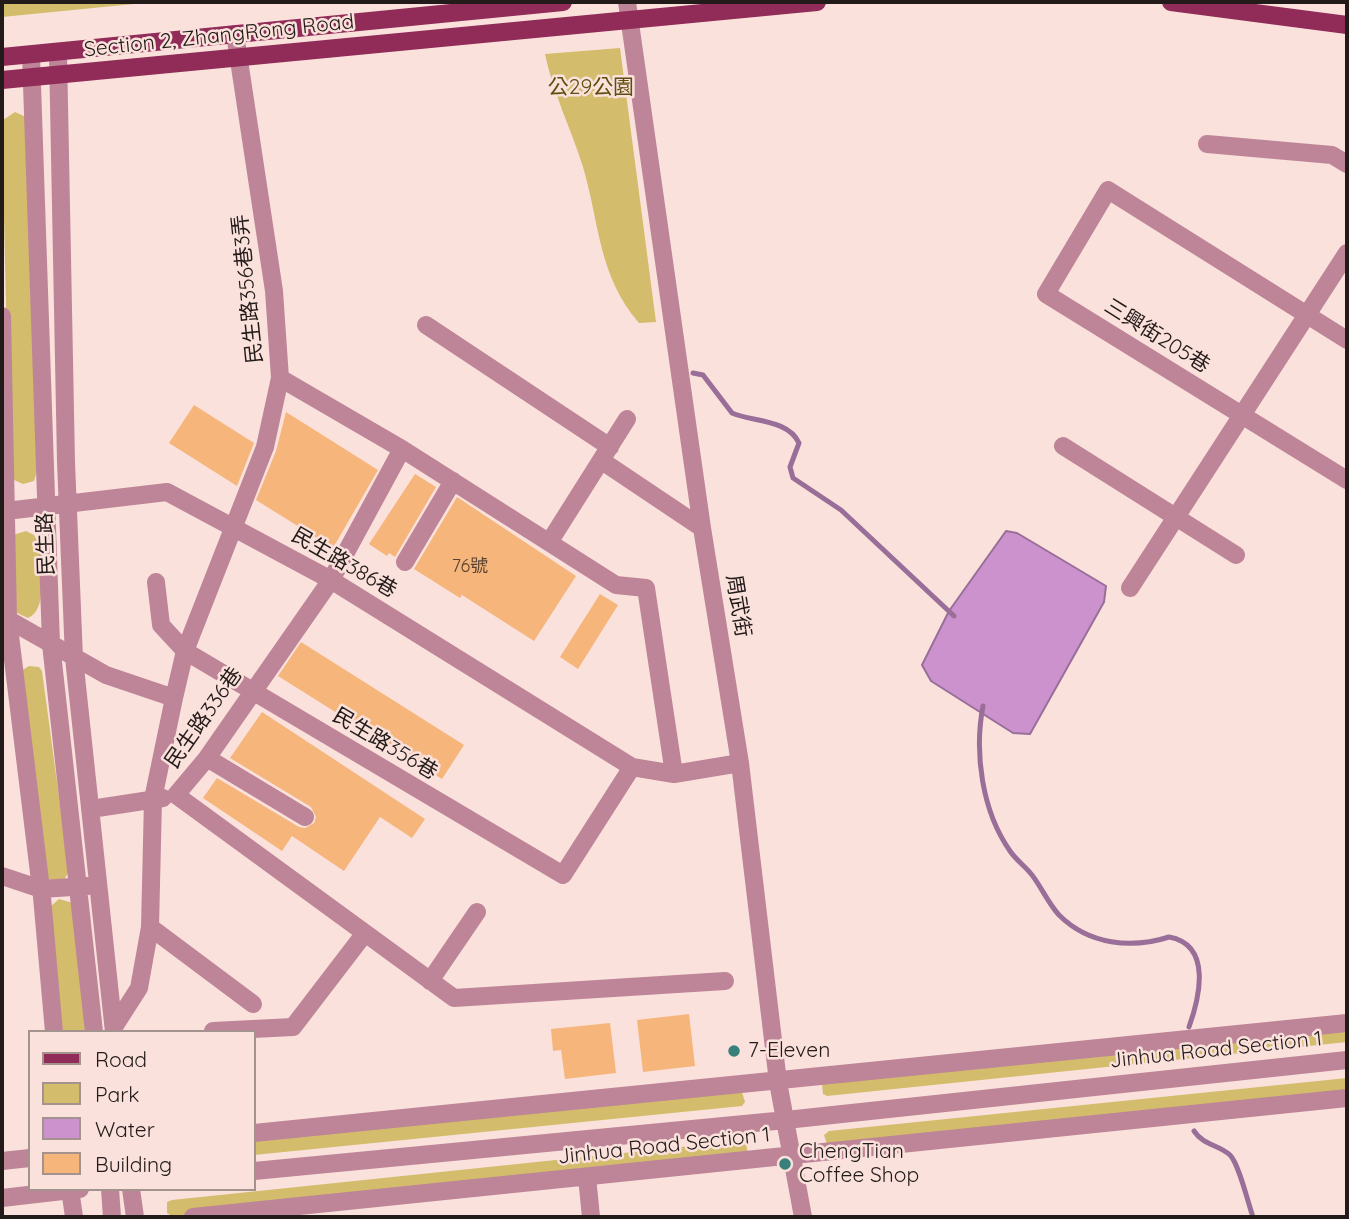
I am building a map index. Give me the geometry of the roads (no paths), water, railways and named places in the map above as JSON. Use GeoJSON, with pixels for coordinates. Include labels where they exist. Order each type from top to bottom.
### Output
{"type":"FeatureCollection","features":[{"type":"Feature","properties":{"kind":"main road","name":"Section 2, ZhangRong Road"},"geometry":{"type":"LineString","coordinates":[[2,57],[563,2]]}},
{"type":"Feature","properties":{"kind":"main road","name":"Section 2, ZhangRong Road"},"geometry":{"type":"LineString","coordinates":[[2,79],[238,56],[628,10],[817,2]]}},
{"type":"Feature","properties":{"kind":"main road"},"geometry":{"type":"LineString","coordinates":[[1171,2],[1347,25]]}},
{"type":"Feature","properties":{"kind":"street","name":"周武街"},"geometry":{"type":"LineString","coordinates":[[628,10],[702,528],[740,762],[778,1082],[803,1217]]}},
{"type":"Feature","properties":{"kind":"street","name":"民生路356巷3弄"},"geometry":{"type":"LineString","coordinates":[[185,651],[265,447],[280,378],[274,291],[234,34]]}},
{"type":"Feature","properties":{"kind":"street","name":"民生路"},"geometry":{"type":"LineString","coordinates":[[58,53],[74,658],[114,1029]]}},
{"type":"Feature","properties":{"kind":"street","name":"民生路"},"geometry":{"type":"LineString","coordinates":[[31,55],[51,644],[94,1030]]}},
{"type":"Feature","properties":{"kind":"street"},"geometry":{"type":"LineString","coordinates":[[1208,144],[1332,155],[1347,163]]}},
{"type":"Feature","properties":{"kind":"street","name":"三興街205巷"},"geometry":{"type":"LineString","coordinates":[[1305,315],[1108,190],[1046,294],[1347,480]]}},
{"type":"Feature","properties":{"kind":"street"},"geometry":{"type":"LineString","coordinates":[[1130,588],[1347,253]]}},
{"type":"Feature","properties":{"kind":"street"},"geometry":{"type":"LineString","coordinates":[[1305,315],[1347,340]]}},
{"type":"Feature","properties":{"kind":"street","name":"民生路"},"geometry":{"type":"LineString","coordinates":[[2,316],[5,617],[41,889],[54,1030]]}},
{"type":"Feature","properties":{"kind":"street"},"geometry":{"type":"LineString","coordinates":[[426,325],[606,454],[702,528]]}},
{"type":"Feature","properties":{"kind":"street"},"geometry":{"type":"LineString","coordinates":[[280,378],[402,449],[616,585],[646,589],[674,774]]}},
{"type":"Feature","properties":{"kind":"street"},"geometry":{"type":"LineString","coordinates":[[550,541],[627,419]]}},
{"type":"Feature","properties":{"kind":"street"},"geometry":{"type":"LineString","coordinates":[[1063,446],[1236,555]]}},
{"type":"Feature","properties":{"kind":"street","name":"民生路336巷"},"geometry":{"type":"LineString","coordinates":[[402,449],[331,580],[251,691],[207,758],[176,795],[454,998],[725,981]]}},
{"type":"Feature","properties":{"kind":"street"},"geometry":{"type":"LineString","coordinates":[[405,562],[453,481]]}},
{"type":"Feature","properties":{"kind":"street","name":"民生路386巷"},"geometry":{"type":"LineString","coordinates":[[6,512],[167,492],[331,580],[632,767]]}},
{"type":"Feature","properties":{"kind":"street","name":"民生路356巷"},"geometry":{"type":"LineString","coordinates":[[156,582],[161,625],[185,651],[563,875],[632,767]]}},
{"type":"Feature","properties":{"kind":"street"},"geometry":{"type":"LineString","coordinates":[[5,617],[106,675],[174,698]]}},
{"type":"Feature","properties":{"kind":"street"},"geometry":{"type":"LineString","coordinates":[[114,1029],[139,988],[150,927],[153,799],[185,651]]}},
{"type":"Feature","properties":{"kind":"street"},"geometry":{"type":"LineString","coordinates":[[207,758],[305,817]]}},
{"type":"Feature","properties":{"kind":"street"},"geometry":{"type":"LineString","coordinates":[[632,767],[674,774],[740,762]]}},
{"type":"Feature","properties":{"kind":"street"},"geometry":{"type":"LineString","coordinates":[[91,809],[176,795]]}},
{"type":"Feature","properties":{"kind":"street"},"geometry":{"type":"LineString","coordinates":[[2,876],[41,889],[98,884]]}},
{"type":"Feature","properties":{"kind":"street"},"geometry":{"type":"LineString","coordinates":[[430,981],[477,912]]}},
{"type":"Feature","properties":{"kind":"street"},"geometry":{"type":"LineString","coordinates":[[150,927],[253,1004]]}},
{"type":"Feature","properties":{"kind":"street"},"geometry":{"type":"LineString","coordinates":[[233,1030],[293,1027],[365,933]]}},
{"type":"Feature","properties":{"kind":"street","name":"Jinhua Road Section 1"},"geometry":{"type":"LineString","coordinates":[[256,1133],[1347,1023]]}},
{"type":"Feature","properties":{"kind":"street","name":"Jinhua Road Section 1"},"geometry":{"type":"LineString","coordinates":[[256,1171],[786,1120],[1347,1060]]}},
{"type":"Feature","properties":{"kind":"street","name":"Jinhua Road Section 1"},"geometry":{"type":"LineString","coordinates":[[193,1217],[1347,1098]]}},
{"type":"Feature","properties":{"kind":"street"},"geometry":{"type":"LineString","coordinates":[[2,1161],[28,1158]]}},
{"type":"Feature","properties":{"kind":"street"},"geometry":{"type":"LineString","coordinates":[[587,1177],[591,1217]]}},
{"type":"Feature","properties":{"kind":"street"},"geometry":{"type":"LineString","coordinates":[[2,1198],[64,1191]]}},
{"type":"Feature","properties":{"kind":"street"},"geometry":{"type":"LineString","coordinates":[[73,1191],[74,1217]]}},
{"type":"Feature","properties":{"kind":"street"},"geometry":{"type":"LineString","coordinates":[[110,1191],[112,1217]]}},
{"type":"Feature","properties":{"kind":"street"},"geometry":{"type":"LineString","coordinates":[[131,1191],[135,1217]]}},
{"type":"Feature","properties":{"kind":"water"},"geometry":{"type":"Polygon","coordinates":[[[1006,531],[1017,533],[1106,586],[1104,602],[1030,734],[1013,733],[931,681],[922,665],[949,611],[1006,531]]]}},
{"type":"Feature","properties":{"kind":"waterway"},"geometry":{"type":"LineString","coordinates":[[693,373],[703,375],[732,413],[778,425],[794,435],[799,443],[790,467],[793,478],[841,510],[954,616]]}},
{"type":"Feature","properties":{"kind":"waterway"},"geometry":{"type":"LineString","coordinates":[[983,706],[979,743],[983,781],[993,818],[1010,851],[1032,875],[1059,915],[1084,933],[1111,942],[1126,943],[1169,937],[1183,942],[1192,950],[1197,962],[1199,988],[1189,1027]]}},
{"type":"Feature","properties":{"kind":"waterway"},"geometry":{"type":"LineString","coordinates":[[1194,1131],[1202,1140],[1230,1155],[1240,1175],[1253,1217]]}},
{"type":"Feature","properties":{"kind":"place","name":"7-Eleven"},"geometry":{"type":"Point","coordinates":[734,1051]}},
{"type":"Feature","properties":{"kind":"place","name":"ChengTian Coffee Shop"},"geometry":{"type":"Point","coordinates":[785,1164]}},
{"type":"Feature","properties":{"kind":"park label","name":"公29公園"},"geometry":{"type":"Point","coordinates":[591,88]}}]}
